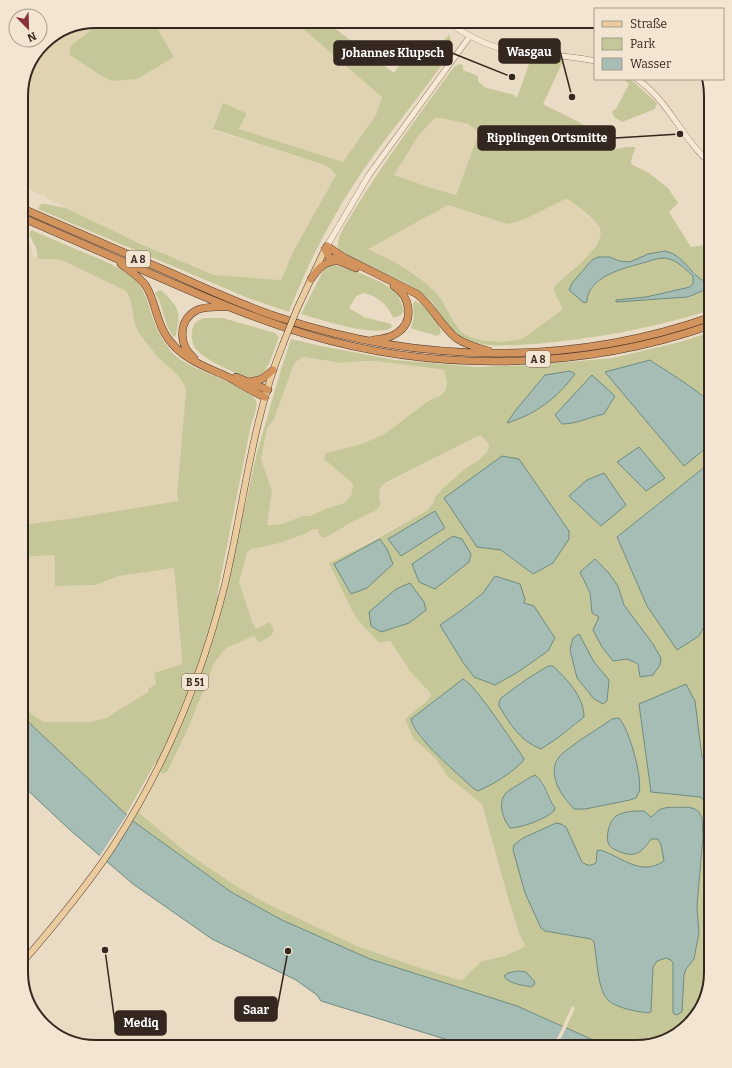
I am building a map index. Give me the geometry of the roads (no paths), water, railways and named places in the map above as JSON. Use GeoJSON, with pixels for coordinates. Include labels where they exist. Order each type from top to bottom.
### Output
{"type":"FeatureCollection","features":[{"type":"Feature","properties":{"kind":"highway","name":"A 8"},"geometry":{"type":"LineString","coordinates":[[28,211],[261,311],[314,328],[364,341],[456,352],[503,353],[563,350],[641,338],[704,319]]}},
{"type":"Feature","properties":{"kind":"highway","name":"A 8"},"geometry":{"type":"LineString","coordinates":[[28,220],[228,307],[277,325],[310,336],[343,344],[397,354],[456,360],[526,360],[589,354],[644,344],[704,326]]}},
{"type":"Feature","properties":{"kind":"highway"},"geometry":{"type":"LineString","coordinates":[[326,247],[329,257],[364,271],[393,285],[400,291],[407,301],[408,319],[400,332],[389,337],[364,341]]}},
{"type":"Feature","properties":{"kind":"highway"},"geometry":{"type":"LineString","coordinates":[[326,247],[417,294],[426,301],[450,333],[457,339],[475,347],[503,353]]}},
{"type":"Feature","properties":{"kind":"highway"},"geometry":{"type":"LineString","coordinates":[[112,257],[143,282],[149,293],[164,333],[178,350],[195,363],[265,397]]}},
{"type":"Feature","properties":{"kind":"highway"},"geometry":{"type":"LineString","coordinates":[[311,279],[323,264],[338,261]]}},
{"type":"Feature","properties":{"kind":"highway"},"geometry":{"type":"LineString","coordinates":[[228,307],[205,308],[191,314],[184,327],[182,340],[188,352],[197,360],[268,390]]}},
{"type":"Feature","properties":{"kind":"highway"},"geometry":{"type":"LineString","coordinates":[[249,382],[262,379],[273,370]]}},
{"type":"Feature","properties":{"kind":"main road"},"geometry":{"type":"LineString","coordinates":[[457,28],[470,36],[492,46],[510,51],[594,60]]}},
{"type":"Feature","properties":{"kind":"main road"},"geometry":{"type":"LineString","coordinates":[[268,390],[273,370],[297,309],[326,247],[369,175],[470,36]]}},
{"type":"Feature","properties":{"kind":"main road"},"geometry":{"type":"LineString","coordinates":[[638,80],[661,101],[696,150],[704,157]]}},
{"type":"Feature","properties":{"kind":"main road","name":"B 51"},"geometry":{"type":"LineString","coordinates":[[28,956],[73,901],[112,849],[142,798],[177,727],[197,678],[222,597],[252,455],[265,397],[268,390]]}},
{"type":"Feature","properties":{"kind":"water"},"geometry":{"type":"Polygon","coordinates":[[[665,251],[672,253],[684,262],[704,282],[704,290],[687,297],[616,302],[616,300],[646,297],[690,287],[693,283],[693,276],[677,262],[665,258],[656,259],[608,275],[593,286],[589,293],[587,302],[584,303],[569,290],[572,283],[592,260],[598,257],[610,257],[619,261],[630,262],[648,254],[665,251]]]}},
{"type":"Feature","properties":{"kind":"water"},"geometry":{"type":"Polygon","coordinates":[[[650,360],[702,395],[704,397],[704,450],[684,466],[605,372],[650,360]]]}},
{"type":"Feature","properties":{"kind":"water"},"geometry":{"type":"Polygon","coordinates":[[[570,371],[575,374],[553,398],[527,415],[507,423],[545,375],[570,371]]]}},
{"type":"Feature","properties":{"kind":"water"},"geometry":{"type":"Polygon","coordinates":[[[592,375],[615,396],[604,414],[573,423],[562,424],[555,415],[592,375]]]}},
{"type":"Feature","properties":{"kind":"water"},"geometry":{"type":"Polygon","coordinates":[[[639,447],[665,478],[646,491],[617,462],[639,447]]]}},
{"type":"Feature","properties":{"kind":"water"},"geometry":{"type":"Polygon","coordinates":[[[502,456],[519,459],[569,531],[569,539],[553,563],[533,574],[501,550],[477,547],[444,498],[502,456]]]}},
{"type":"Feature","properties":{"kind":"water"},"geometry":{"type":"Polygon","coordinates":[[[704,468],[704,627],[699,636],[677,650],[647,606],[617,537],[704,468]]]}},
{"type":"Feature","properties":{"kind":"water"},"geometry":{"type":"Polygon","coordinates":[[[604,473],[626,505],[601,526],[569,496],[587,480],[604,473]]]}},
{"type":"Feature","properties":{"kind":"water"},"geometry":{"type":"Polygon","coordinates":[[[435,511],[445,528],[401,556],[388,539],[435,511]]]}},
{"type":"Feature","properties":{"kind":"water"},"geometry":{"type":"Polygon","coordinates":[[[453,536],[462,539],[471,554],[469,562],[435,589],[419,582],[412,564],[453,536]]]}},
{"type":"Feature","properties":{"kind":"water"},"geometry":{"type":"Polygon","coordinates":[[[380,539],[387,549],[393,564],[367,588],[351,594],[334,564],[380,539]]]}},
{"type":"Feature","properties":{"kind":"water"},"geometry":{"type":"Polygon","coordinates":[[[595,559],[608,572],[618,586],[624,605],[653,644],[661,658],[660,665],[653,675],[640,677],[638,664],[627,659],[613,661],[602,647],[593,630],[599,617],[592,613],[590,593],[580,572],[595,559]]]}},
{"type":"Feature","properties":{"kind":"water"},"geometry":{"type":"Polygon","coordinates":[[[495,576],[520,584],[525,599],[524,603],[534,606],[555,638],[548,651],[518,672],[495,685],[474,677],[462,661],[440,625],[483,593],[495,576]]]}},
{"type":"Feature","properties":{"kind":"water"},"geometry":{"type":"Polygon","coordinates":[[[410,583],[424,602],[426,610],[409,623],[381,632],[371,626],[369,612],[396,589],[410,583]]]}},
{"type":"Feature","properties":{"kind":"water"},"geometry":{"type":"Polygon","coordinates":[[[579,634],[594,662],[609,680],[607,701],[603,704],[594,699],[577,678],[570,650],[573,638],[579,634]]]}},
{"type":"Feature","properties":{"kind":"water"},"geometry":{"type":"Polygon","coordinates":[[[548,666],[553,666],[574,689],[581,702],[584,717],[541,749],[521,737],[507,719],[499,706],[499,702],[501,698],[548,666]]]}},
{"type":"Feature","properties":{"kind":"water"},"geometry":{"type":"Polygon","coordinates":[[[463,679],[469,683],[485,702],[524,760],[502,778],[478,791],[428,745],[414,726],[411,719],[463,679]]]}},
{"type":"Feature","properties":{"kind":"water"},"geometry":{"type":"Polygon","coordinates":[[[686,684],[695,701],[702,757],[704,760],[704,800],[700,797],[651,792],[639,704],[686,684]]]}},
{"type":"Feature","properties":{"kind":"water"},"geometry":{"type":"Polygon","coordinates":[[[619,718],[627,732],[637,765],[640,785],[639,792],[636,798],[630,800],[585,809],[574,809],[557,785],[554,771],[555,764],[560,756],[573,745],[612,719],[619,718]]]}},
{"type":"Feature","properties":{"kind":"water"},"geometry":{"type":"Polygon","coordinates":[[[28,722],[133,821],[231,892],[282,920],[370,959],[517,1006],[593,1040],[448,1040],[321,1001],[317,995],[296,980],[212,939],[133,884],[70,830],[28,791],[28,722]]]}},
{"type":"Feature","properties":{"kind":"water"},"geometry":{"type":"Polygon","coordinates":[[[535,775],[542,782],[555,808],[554,811],[533,822],[510,828],[503,816],[501,806],[503,797],[510,790],[535,775]]]}},
{"type":"Feature","properties":{"kind":"water"},"geometry":{"type":"Polygon","coordinates":[[[688,807],[699,812],[702,818],[703,836],[697,906],[699,933],[694,959],[686,969],[684,975],[682,1012],[677,1015],[673,1012],[673,963],[671,960],[666,958],[657,961],[653,967],[651,1012],[639,1012],[627,1009],[612,1003],[604,995],[598,972],[594,942],[591,939],[545,931],[541,928],[525,893],[513,850],[514,845],[523,838],[556,823],[566,827],[582,862],[586,864],[591,865],[596,863],[597,851],[600,850],[632,864],[647,867],[664,861],[661,845],[658,839],[651,839],[638,853],[626,854],[620,852],[611,848],[608,842],[607,838],[611,822],[619,814],[626,812],[644,811],[651,817],[664,808],[688,807]]]}},
{"type":"Feature","properties":{"kind":"water"},"geometry":{"type":"Polygon","coordinates":[[[518,971],[526,972],[535,982],[534,985],[531,987],[516,984],[506,979],[504,976],[508,973],[518,971]]]}},
{"type":"Feature","properties":{"kind":"place","name":"Johannes Klupsch"},"geometry":{"type":"Point","coordinates":[512,77]}},
{"type":"Feature","properties":{"kind":"place","name":"Wasgau"},"geometry":{"type":"Point","coordinates":[572,97]}},
{"type":"Feature","properties":{"kind":"place","name":"Ripplingen Ortsmitte"},"geometry":{"type":"Point","coordinates":[680,134]}},
{"type":"Feature","properties":{"kind":"place","name":"Mediq"},"geometry":{"type":"Point","coordinates":[105,950]}},
{"type":"Feature","properties":{"kind":"place","name":"Saar"},"geometry":{"type":"Point","coordinates":[288,951]}}]}
